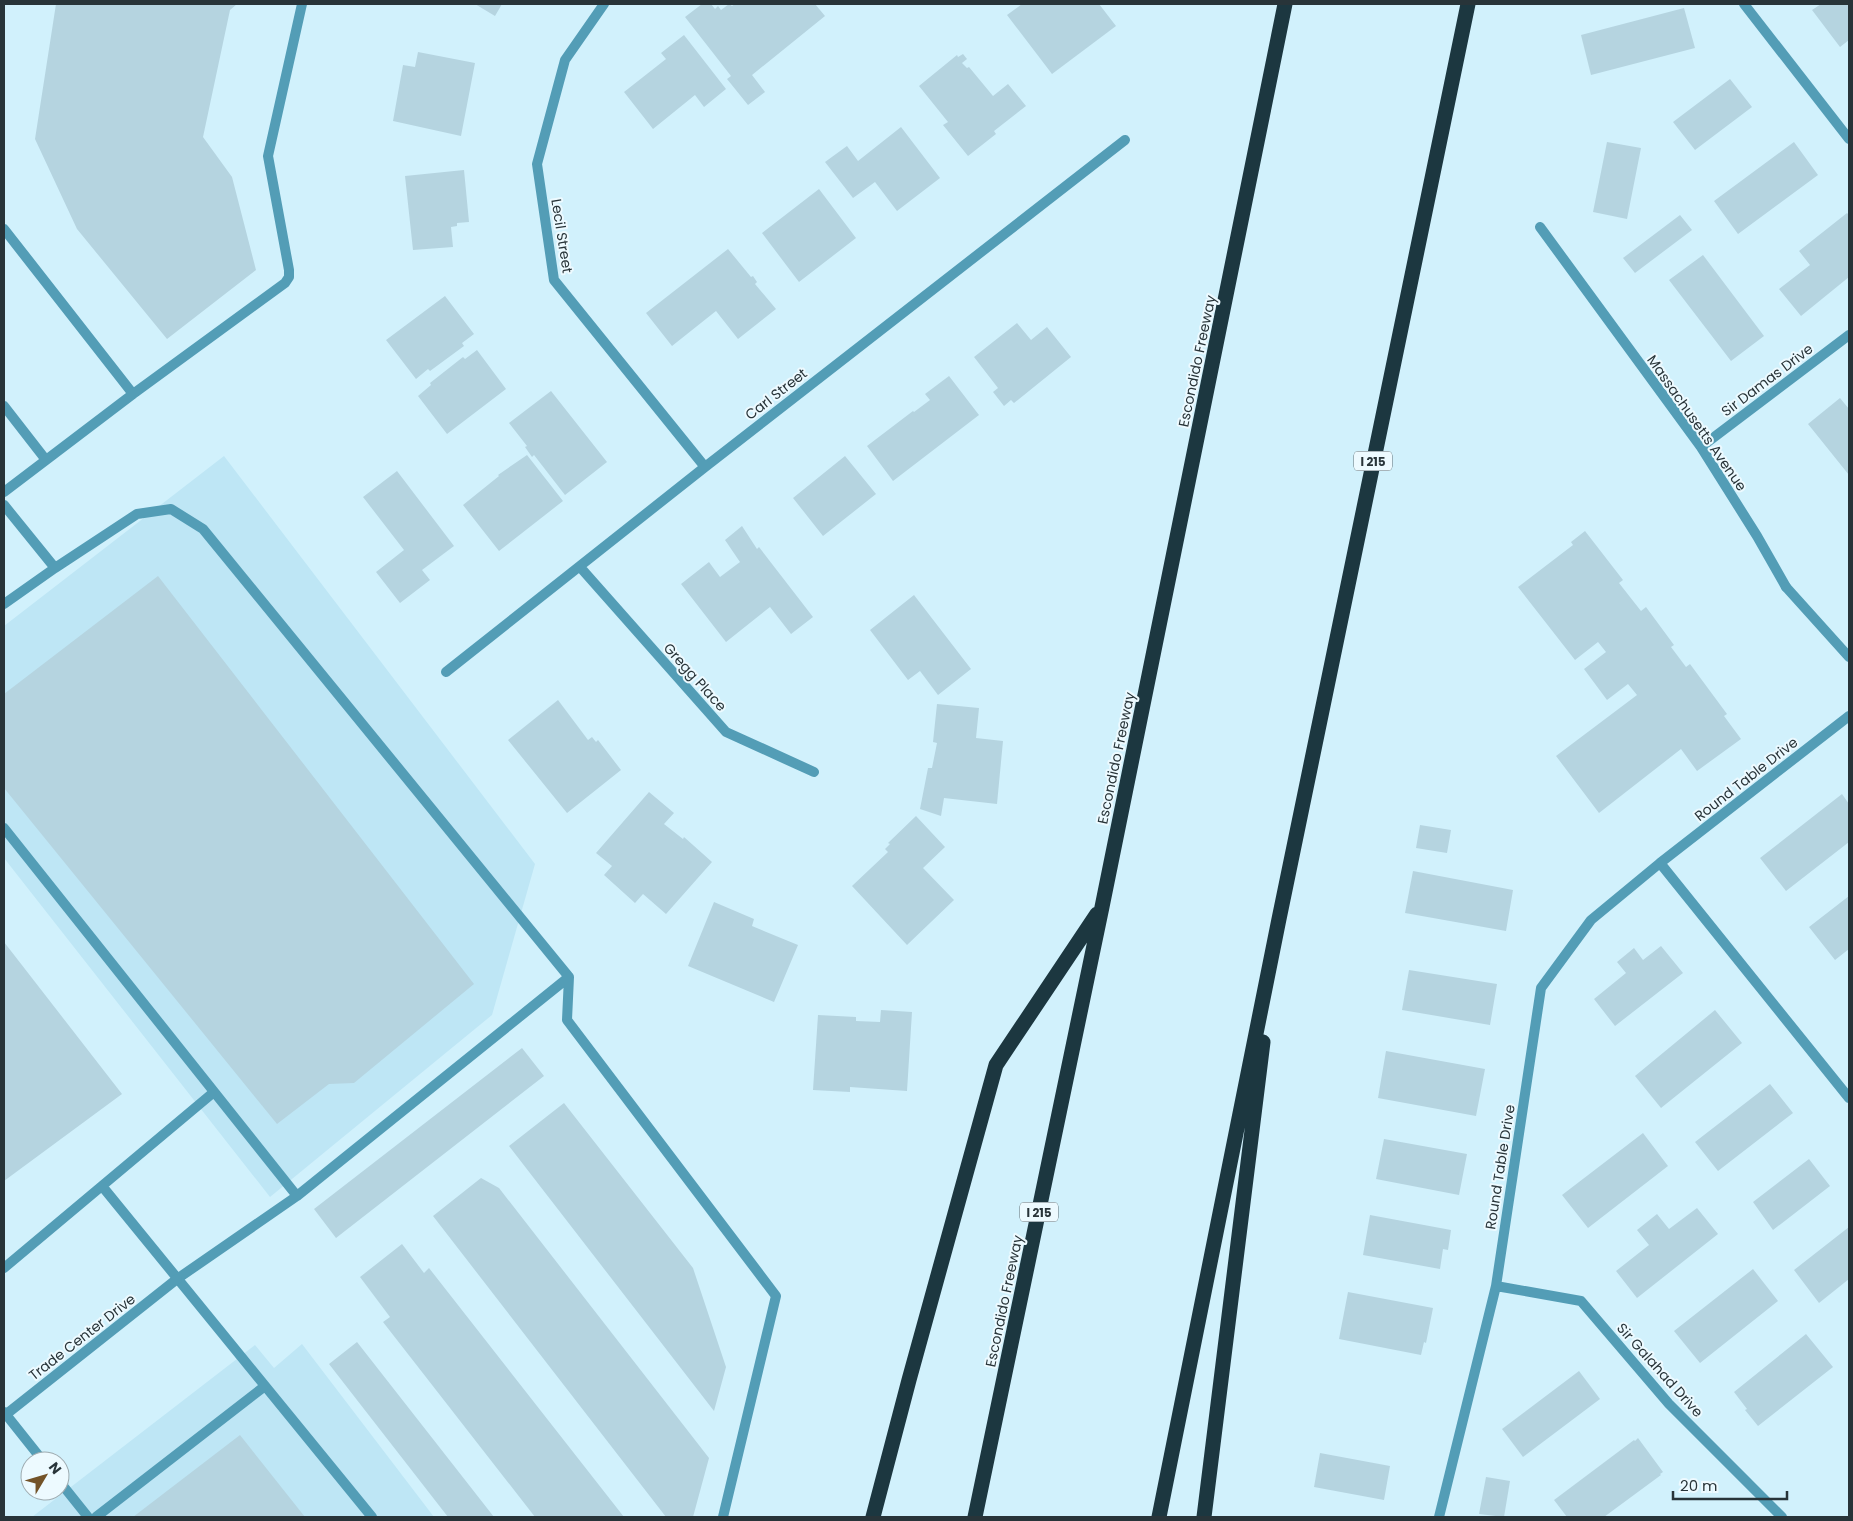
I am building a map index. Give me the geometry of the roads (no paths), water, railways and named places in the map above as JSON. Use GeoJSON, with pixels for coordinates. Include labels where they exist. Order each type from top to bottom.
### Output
{"type":"FeatureCollection","features":[{"type":"Feature","properties":{"kind":"highway","name":"Escondido Freeway"},"geometry":{"type":"LineString","coordinates":[[975,1517],[1102,907],[1285,4]]}},
{"type":"Feature","properties":{"kind":"highway","name":"I 215"},"geometry":{"type":"LineString","coordinates":[[1159,1517],[1279,919],[1468,4]]}},
{"type":"Feature","properties":{"kind":"highway"},"geometry":{"type":"LineString","coordinates":[[873,1517],[996,1065],[1102,907]]}},
{"type":"Feature","properties":{"kind":"highway"},"geometry":{"type":"LineString","coordinates":[[1204,1517],[1279,919]]}},
{"type":"Feature","properties":{"kind":"street"},"geometry":{"type":"LineString","coordinates":[[4,492],[133,394],[285,283],[289,277],[268,156],[302,4]]}},
{"type":"Feature","properties":{"kind":"street","name":"Lecil Street"},"geometry":{"type":"LineString","coordinates":[[604,4],[565,60],[537,164],[554,280],[705,467]]}},
{"type":"Feature","properties":{"kind":"street"},"geometry":{"type":"LineString","coordinates":[[1744,4],[1849,139]]}},
{"type":"Feature","properties":{"kind":"street","name":"Carl Street"},"geometry":{"type":"LineString","coordinates":[[446,672],[705,467],[1125,140]]}},
{"type":"Feature","properties":{"kind":"street","name":"Massachusetts Avenue"},"geometry":{"type":"LineString","coordinates":[[1540,227],[1702,447],[1786,586],[1849,657]]}},
{"type":"Feature","properties":{"kind":"street"},"geometry":{"type":"LineString","coordinates":[[4,229],[133,394]]}},
{"type":"Feature","properties":{"kind":"street","name":"Sir Damas Drive"},"geometry":{"type":"LineString","coordinates":[[1702,447],[1849,335]]}},
{"type":"Feature","properties":{"kind":"street"},"geometry":{"type":"LineString","coordinates":[[4,406],[46,460]]}},
{"type":"Feature","properties":{"kind":"street"},"geometry":{"type":"LineString","coordinates":[[4,505],[55,568]]}},
{"type":"Feature","properties":{"kind":"street"},"geometry":{"type":"LineString","coordinates":[[4,604],[137,514],[171,508],[203,529],[569,977],[567,1020],[776,1296],[723,1517]]}},
{"type":"Feature","properties":{"kind":"street","name":"Gregg Place"},"geometry":{"type":"LineString","coordinates":[[580,567],[726,732],[814,772]]}},
{"type":"Feature","properties":{"kind":"street","name":"Round Table Drive"},"geometry":{"type":"LineString","coordinates":[[1439,1517],[1496,1286],[1541,988],[1591,920],[1660,863],[1849,716]]}},
{"type":"Feature","properties":{"kind":"street"},"geometry":{"type":"LineString","coordinates":[[4,828],[297,1196]]}},
{"type":"Feature","properties":{"kind":"street"},"geometry":{"type":"LineString","coordinates":[[1660,863],[1849,1098]]}},
{"type":"Feature","properties":{"kind":"street","name":"Trade Center Drive"},"geometry":{"type":"LineString","coordinates":[[4,1414],[177,1278],[297,1196],[569,977]]}},
{"type":"Feature","properties":{"kind":"street"},"geometry":{"type":"LineString","coordinates":[[4,1268],[214,1092]]}},
{"type":"Feature","properties":{"kind":"street"},"geometry":{"type":"LineString","coordinates":[[102,1186],[372,1517]]}},
{"type":"Feature","properties":{"kind":"street","name":"Sir Galahad Drive"},"geometry":{"type":"LineString","coordinates":[[1496,1286],[1581,1301],[1669,1404],[1782,1517]]}},
{"type":"Feature","properties":{"kind":"street"},"geometry":{"type":"LineString","coordinates":[[96,1517],[265,1386]]}},
{"type":"Feature","properties":{"kind":"street"},"geometry":{"type":"LineString","coordinates":[[4,1414],[35,1451]]}},
{"type":"Feature","properties":{"kind":"street"},"geometry":{"type":"LineString","coordinates":[[70,1494],[88,1517]]}}]}
